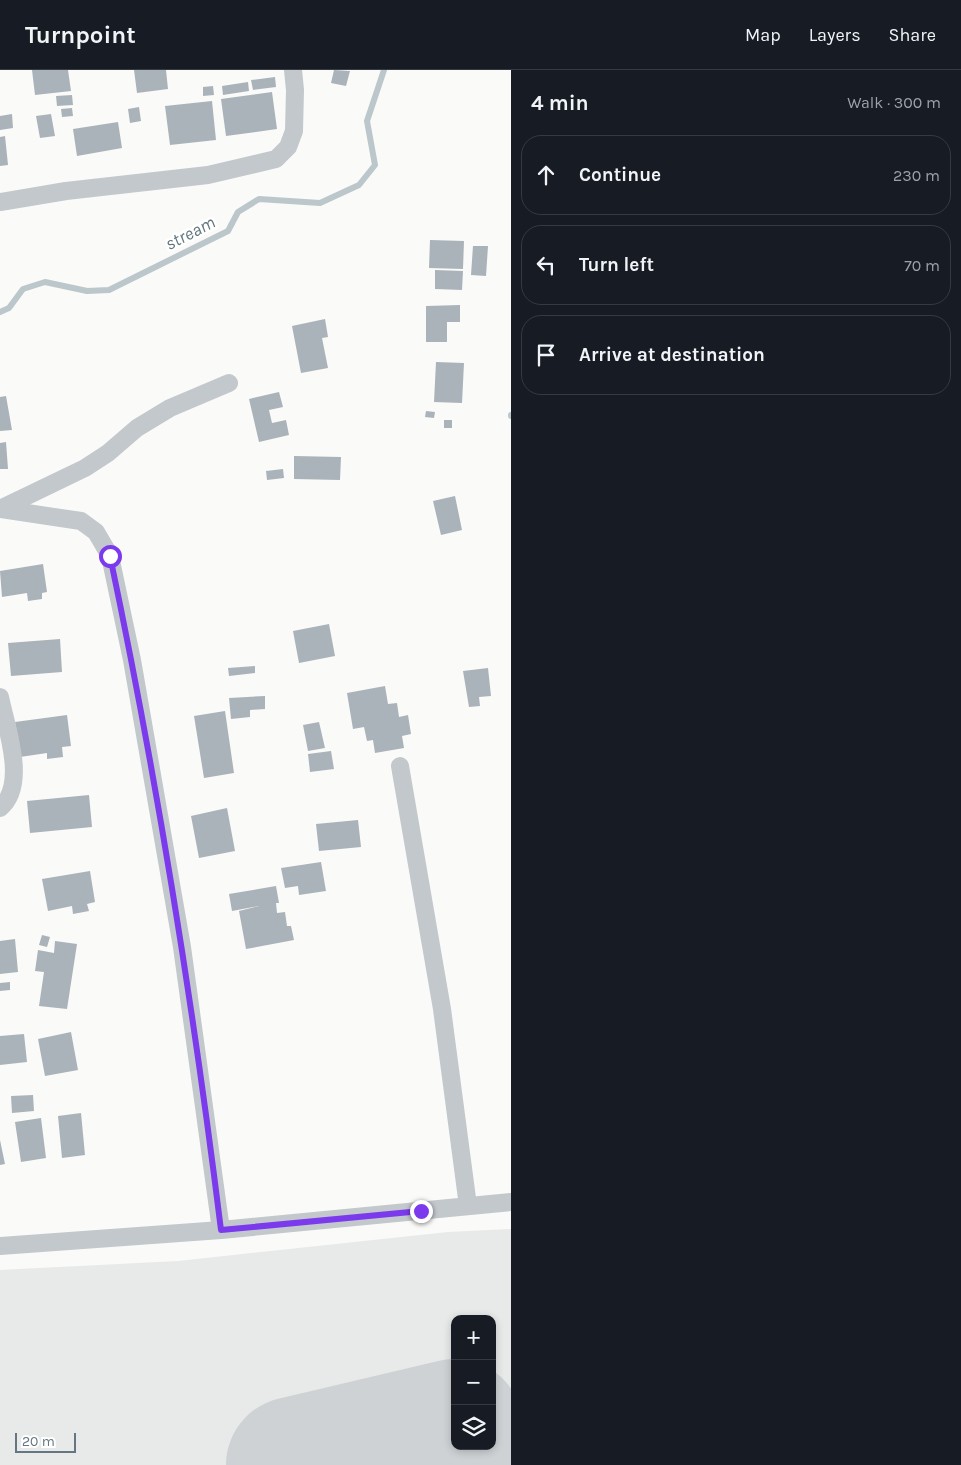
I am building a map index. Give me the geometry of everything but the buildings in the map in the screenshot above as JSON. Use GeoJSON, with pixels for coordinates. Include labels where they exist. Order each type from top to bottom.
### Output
{"type":"FeatureCollection","features":[{"type":"Feature","properties":{"kind":"street"},"geometry":{"type":"LineString","coordinates":[[0,202],[66,191],[208,175],[276,159],[288,147],[294,131],[295,90],[293,70]]}},
{"type":"Feature","properties":{"kind":"street"},"geometry":{"type":"LineString","coordinates":[[0,509],[85,468],[108,453],[137,428],[170,408],[229,383]]}},
{"type":"Feature","properties":{"kind":"street"},"geometry":{"type":"LineString","coordinates":[[0,509],[81,521],[96,532],[110,556],[132,660],[182,947],[221,1230]]}},
{"type":"Feature","properties":{"kind":"street"},"geometry":{"type":"LineString","coordinates":[[0,697],[15,779],[13,791],[0,808]]}},
{"type":"Feature","properties":{"kind":"street"},"geometry":{"type":"LineString","coordinates":[[400,766],[442,1009],[468,1206]]}},
{"type":"Feature","properties":{"kind":"street"},"geometry":{"type":"LineString","coordinates":[[0,1246],[221,1230],[511,1202]]}},
{"type":"Feature","properties":{"kind":"shaded area"},"geometry":{"type":"Polygon","coordinates":[[[511,1229],[511,1465],[0,1465],[0,1270],[178,1261],[448,1232],[511,1229]]]}},
{"type":"Feature","properties":{"kind":"waterway","name":"stream"},"geometry":{"type":"LineString","coordinates":[[0,312],[9,308],[23,289],[45,282],[87,291],[109,290],[228,231],[238,212],[259,199],[320,203],[359,185],[375,165],[367,121],[384,70]]}},
{"type":"Feature","properties":{"kind":"runway"},"geometry":{"type":"LineString","coordinates":[[294,1465],[451,1428]]}},
{"type":"Feature","properties":{"kind":"route"},"geometry":{"type":"LineString","coordinates":[[110,556],[132,660],[182,947],[221,1230],[421,1211]]}}]}
